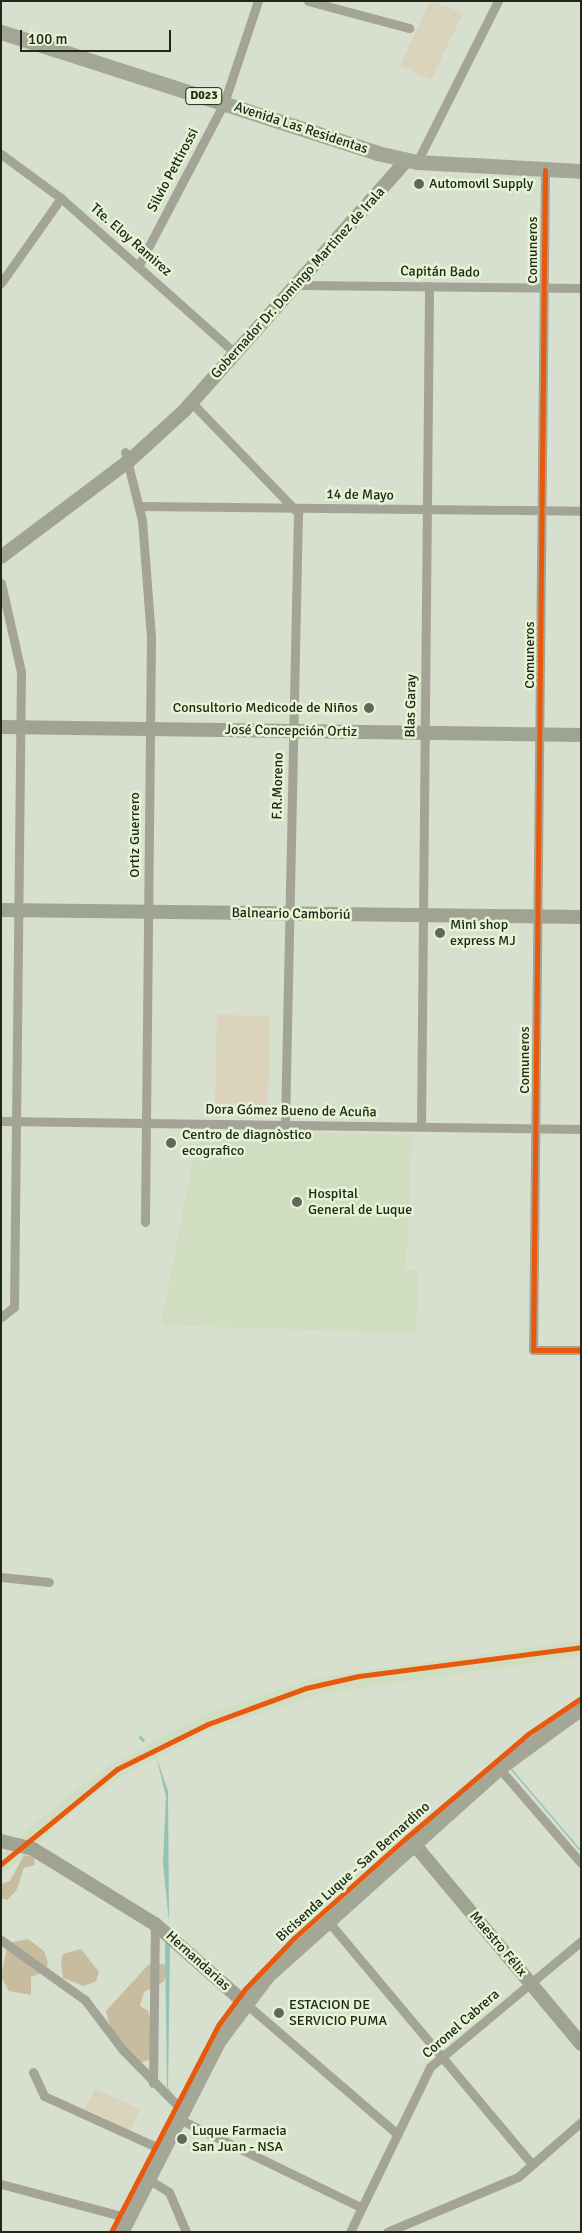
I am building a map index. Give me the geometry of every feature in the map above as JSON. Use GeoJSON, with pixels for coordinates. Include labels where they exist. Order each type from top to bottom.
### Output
{"type":"FeatureCollection","features":[{"type":"Feature","properties":{"kind":"main road","name":"Avenida Las Residentas"},"geometry":{"type":"LineString","coordinates":[[1,32],[412,161],[581,171]]}},
{"type":"Feature","properties":{"kind":"main road"},"geometry":{"type":"LineString","coordinates":[[121,2232],[181,2115],[244,2003],[327,1920],[499,1768],[581,1708]]}},
{"type":"Feature","properties":{"kind":"street","name":"Silvio Pettirossi"},"geometry":{"type":"LineString","coordinates":[[139,265],[224,103],[258,1]]}},
{"type":"Feature","properties":{"kind":"street"},"geometry":{"type":"LineString","coordinates":[[308,1],[408,28]]}},
{"type":"Feature","properties":{"kind":"street"},"geometry":{"type":"LineString","coordinates":[[412,161],[498,1]]}},
{"type":"Feature","properties":{"kind":"street","name":"Tte. Eloy Ramirez"},"geometry":{"type":"LineString","coordinates":[[1,154],[61,198],[139,265],[236,354]]}},
{"type":"Feature","properties":{"kind":"street","name":"Gobernador Dr. Domingo Martinez de Irala"},"geometry":{"type":"LineString","coordinates":[[1,557],[127,457],[179,405],[189,403],[412,161]]}},
{"type":"Feature","properties":{"kind":"street","name":"Comuneros"},"geometry":{"type":"LineString","coordinates":[[545,170],[538,1128],[533,1350],[581,1350]]}},
{"type":"Feature","properties":{"kind":"street"},"geometry":{"type":"LineString","coordinates":[[1,283],[61,198]]}},
{"type":"Feature","properties":{"kind":"street","name":"Capitán Bado"},"geometry":{"type":"LineString","coordinates":[[299,284],[581,288]]}},
{"type":"Feature","properties":{"kind":"street","name":"Blas Garay"},"geometry":{"type":"LineString","coordinates":[[421,1126],[429,286]]}},
{"type":"Feature","properties":{"kind":"street"},"geometry":{"type":"LineString","coordinates":[[189,403],[294,508]]}},
{"type":"Feature","properties":{"kind":"street","name":"Gobernador Dr. Domingo Martinez de Irala"},"geometry":{"type":"LineString","coordinates":[[1,545],[127,457]]}},
{"type":"Feature","properties":{"kind":"street","name":"Ortiz Guerrero"},"geometry":{"type":"LineString","coordinates":[[127,457],[139,506],[150,637],[145,1222]]}},
{"type":"Feature","properties":{"kind":"street","name":"14 de Mayo"},"geometry":{"type":"LineString","coordinates":[[139,506],[581,511]]}},
{"type":"Feature","properties":{"kind":"street","name":"F.R.Moreno"},"geometry":{"type":"LineString","coordinates":[[285,1124],[293,731],[294,508]]}},
{"type":"Feature","properties":{"kind":"street"},"geometry":{"type":"LineString","coordinates":[[1,583],[19,654],[20,727],[13,1121],[14,1307],[1,1317]]}},
{"type":"Feature","properties":{"kind":"street","name":"José Concepción Ortiz"},"geometry":{"type":"LineString","coordinates":[[1,727],[581,734]]}},
{"type":"Feature","properties":{"kind":"street","name":"Balneario Camboriú"},"geometry":{"type":"LineString","coordinates":[[1,910],[581,917]]}},
{"type":"Feature","properties":{"kind":"street","name":"Dora Gómez Bueno de Acuña"},"geometry":{"type":"LineString","coordinates":[[1,1121],[581,1129]]}},
{"type":"Feature","properties":{"kind":"street"},"geometry":{"type":"LineString","coordinates":[[1,1577],[49,1582]]}},
{"type":"Feature","properties":{"kind":"street"},"geometry":{"type":"LineString","coordinates":[[499,1768],[581,1863]]}},
{"type":"Feature","properties":{"kind":"street","name":"Hernandarias"},"geometry":{"type":"LineString","coordinates":[[1,1841],[33,1849],[156,1924],[244,2003],[396,2133]]}},
{"type":"Feature","properties":{"kind":"street","name":"Maestro Félix"},"geometry":{"type":"LineString","coordinates":[[414,1844],[581,2044]]}},
{"type":"Feature","properties":{"kind":"street"},"geometry":{"type":"LineString","coordinates":[[327,1920],[532,2164]]}},
{"type":"Feature","properties":{"kind":"street"},"geometry":{"type":"LineString","coordinates":[[153,2082],[156,1924]]}},
{"type":"Feature","properties":{"kind":"street"},"geometry":{"type":"LineString","coordinates":[[1,1940],[85,2000],[181,2115],[360,2207]]}},
{"type":"Feature","properties":{"kind":"street","name":"Coronel Cabrera"},"geometry":{"type":"LineString","coordinates":[[350,2232],[360,2207],[423,2079],[441,2056],[581,1941]]}},
{"type":"Feature","properties":{"kind":"street"},"geometry":{"type":"LineString","coordinates":[[34,2072],[44,2096],[163,2150]]}},
{"type":"Feature","properties":{"kind":"street"},"geometry":{"type":"LineString","coordinates":[[387,2232],[518,2177],[581,2122]]}},
{"type":"Feature","properties":{"kind":"street"},"geometry":{"type":"LineString","coordinates":[[148,2179],[169,2192],[186,2232]]}},
{"type":"Feature","properties":{"kind":"street"},"geometry":{"type":"LineString","coordinates":[[1,2184],[129,2218]]}},
{"type":"Feature","properties":{"kind":"shaded area"},"geometry":{"type":"Polygon","coordinates":[[[430,1],[463,13],[431,80],[400,65],[430,1]]]}},
{"type":"Feature","properties":{"kind":"shaded area"},"geometry":{"type":"Polygon","coordinates":[[[217,1015],[270,1016],[268,1108],[215,1107],[217,1015]]]}},
{"type":"Feature","properties":{"kind":"shaded area","name":"Hospital General de Luque"},"geometry":{"type":"Polygon","coordinates":[[[199,1130],[412,1135],[406,1269],[419,1271],[416,1333],[161,1325],[199,1130]]]}},
{"type":"Feature","properties":{"kind":"shaded area"},"geometry":{"type":"Polygon","coordinates":[[[581,1640],[581,1656],[318,1694],[212,1729],[122,1776],[68,1815],[1,1876],[1,1854],[58,1804],[112,1764],[204,1715],[316,1678],[581,1640]]]}},
{"type":"Feature","properties":{"kind":"shaded area"},"geometry":{"type":"Polygon","coordinates":[[[581,1697],[493,1764],[260,1974],[220,2025],[110,2232],[218,2024],[258,1972],[492,1762],[581,1697]]]}},
{"type":"Feature","properties":{"kind":"shaded area"},"geometry":{"type":"Polygon","coordinates":[[[24,1855],[34,1857],[35,1865],[24,1868],[16,1891],[7,1900],[1,1898],[1,1884],[10,1881],[24,1855]]]}},
{"type":"Feature","properties":{"kind":"shaded area"},"geometry":{"type":"Polygon","coordinates":[[[28,1939],[44,1951],[48,1963],[45,1972],[31,1977],[31,1995],[9,1991],[1,1976],[8,1943],[28,1939]]]}},
{"type":"Feature","properties":{"kind":"shaded area"},"geometry":{"type":"Polygon","coordinates":[[[81,1949],[99,1972],[96,1981],[84,1986],[63,1978],[61,1963],[63,1954],[81,1949]]]}},
{"type":"Feature","properties":{"kind":"shaded area"},"geometry":{"type":"Polygon","coordinates":[[[165,1964],[168,1972],[163,1982],[144,1992],[140,2006],[148,2011],[154,2034],[151,2059],[134,2065],[113,2037],[106,2011],[148,1965],[165,1964]]]}},
{"type":"Feature","properties":{"kind":"shaded area"},"geometry":{"type":"Polygon","coordinates":[[[95,2089],[140,2109],[130,2130],[85,2109],[95,2089]]]}},
{"type":"Feature","properties":{"kind":"water"},"geometry":{"type":"Polygon","coordinates":[[[156,1756],[168,1791],[169,1922],[163,1863],[166,1796],[156,1756]]]}},
{"type":"Feature","properties":{"kind":"water"},"geometry":{"type":"Polygon","coordinates":[[[511,1770],[581,1850],[581,1852],[511,1770]]]}},
{"type":"Feature","properties":{"kind":"water"},"geometry":{"type":"Polygon","coordinates":[[[165,1942],[170,1945],[168,2087],[175,2097],[167,2087],[165,1942]]]}},
{"type":"Feature","properties":{"kind":"waterway"},"geometry":{"type":"LineString","coordinates":[[140,1737],[143,1740]]}},
{"type":"Feature","properties":{"kind":"cycle path"},"geometry":{"type":"LineString","coordinates":[[545,170],[533,1350],[581,1350]]}},
{"type":"Feature","properties":{"kind":"cycle path"},"geometry":{"type":"LineString","coordinates":[[1,1864],[117,1769],[208,1724],[306,1688],[359,1676],[581,1647]]}},
{"type":"Feature","properties":{"kind":"cycle path","name":"Bicisenda Luque - San Bernardino"},"geometry":{"type":"LineString","coordinates":[[111,2232],[219,2024],[245,1989],[294,1938],[407,1837],[528,1734],[581,1698]]}},
{"type":"Feature","properties":{"kind":"place","name":"Automovil Supply"},"geometry":{"type":"Point","coordinates":[419,184]}},
{"type":"Feature","properties":{"kind":"place","name":"Consultorio Medicode de Niños"},"geometry":{"type":"Point","coordinates":[369,708]}},
{"type":"Feature","properties":{"kind":"place","name":"Mini shop express MJ"},"geometry":{"type":"Point","coordinates":[440,933]}},
{"type":"Feature","properties":{"kind":"place","name":"Centro de diagnòstico ecografico"},"geometry":{"type":"Point","coordinates":[171,1143]}},
{"type":"Feature","properties":{"kind":"place","name":"Hospital General de Luque"},"geometry":{"type":"Point","coordinates":[297,1202]}},
{"type":"Feature","properties":{"kind":"place","name":"ESTACION DE SERVICIO PUMA"},"geometry":{"type":"Point","coordinates":[279,2013]}},
{"type":"Feature","properties":{"kind":"place","name":"Luque Farmacia San Juan - NSA"},"geometry":{"type":"Point","coordinates":[182,2139]}}]}
